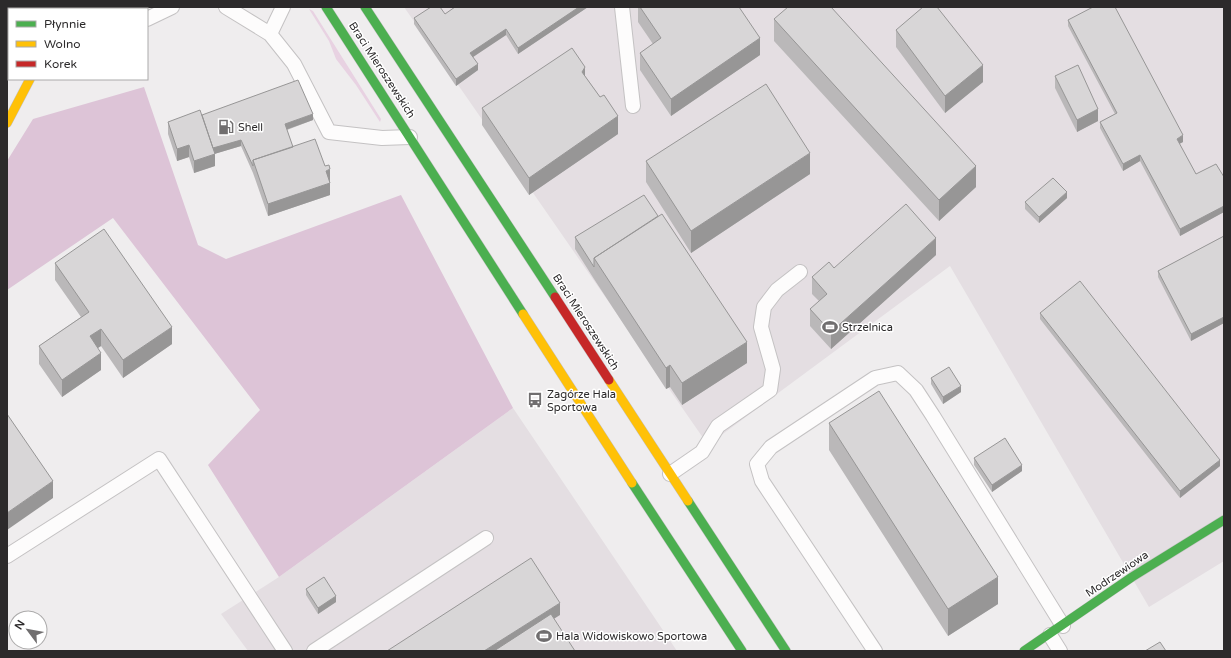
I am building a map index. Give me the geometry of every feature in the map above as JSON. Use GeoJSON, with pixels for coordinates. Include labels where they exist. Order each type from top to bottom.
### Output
{"type":"FeatureCollection","features":[{"type":"Feature","properties":{"kind":"main road","name":"Braci Mieroszewskich"},"geometry":{"type":"LineString","coordinates":[[326,7],[455,210],[742,651]]}},
{"type":"Feature","properties":{"kind":"main road","name":"Braci Mieroszewskich"},"geometry":{"type":"LineString","coordinates":[[365,7],[597,359],[670,474],[786,651]]}},
{"type":"Feature","properties":{"kind":"main road"},"geometry":{"type":"LineString","coordinates":[[7,123],[28,83]]}},
{"type":"Feature","properties":{"kind":"main road","name":"Modrzewiowa"},"geometry":{"type":"LineString","coordinates":[[1024,651],[1050,635],[1132,577],[1224,520]]}},
{"type":"Feature","properties":{"kind":"lane"},"geometry":{"type":"LineString","coordinates":[[148,19],[172,7]]}},
{"type":"Feature","properties":{"kind":"lane"},"geometry":{"type":"LineString","coordinates":[[226,7],[270,34],[294,64],[329,132],[382,138],[410,137]]}},
{"type":"Feature","properties":{"kind":"lane"},"geometry":{"type":"LineString","coordinates":[[270,34],[284,7]]}},
{"type":"Feature","properties":{"kind":"lane"},"geometry":{"type":"LineString","coordinates":[[622,7],[633,106]]}},
{"type":"Feature","properties":{"kind":"lane"},"geometry":{"type":"LineString","coordinates":[[670,474],[702,452],[718,426],[770,390],[773,369],[761,327],[764,307],[777,290],[800,272]]}},
{"type":"Feature","properties":{"kind":"lane"},"geometry":{"type":"LineString","coordinates":[[875,651],[762,481],[757,464],[771,447],[875,378],[898,373],[916,390],[934,416],[1063,626]]}},
{"type":"Feature","properties":{"kind":"lane"},"geometry":{"type":"LineString","coordinates":[[7,556],[159,460],[285,651]]}},
{"type":"Feature","properties":{"kind":"lane"},"geometry":{"type":"LineString","coordinates":[[314,651],[486,538]]}},
{"type":"Feature","properties":{"kind":"lane"},"geometry":{"type":"LineString","coordinates":[[1050,635],[1060,651]]}},
{"type":"Feature","properties":{"kind":"shaded area"},"geometry":{"type":"Polygon","coordinates":[[[404,7],[1224,7],[1224,561],[1149,607],[950,266],[708,445],[404,7]]]}},
{"type":"Feature","properties":{"kind":"shaded area"},"geometry":{"type":"Polygon","coordinates":[[[309,9],[313,11],[381,119],[380,122],[356,85],[336,59],[329,41],[309,9]]]}},
{"type":"Feature","properties":{"kind":"shaded area"},"geometry":{"type":"Polygon","coordinates":[[[144,87],[198,245],[226,259],[401,195],[513,408],[279,577],[208,465],[260,410],[113,218],[7,290],[7,161],[33,119],[144,87]]]}},
{"type":"Feature","properties":{"kind":"shaded area"},"geometry":{"type":"Polygon","coordinates":[[[513,408],[677,651],[248,651],[221,614],[279,577],[513,408]]]}},
{"type":"Feature","properties":{"kind":"building"},"geometry":{"type":"Polygon","coordinates":[[[431,7],[440,7],[445,14],[455,7],[579,7],[518,48],[506,29],[470,53],[478,64],[456,79],[414,18],[431,7]]]}},
{"type":"Feature","properties":{"kind":"building"},"geometry":{"type":"Polygon","coordinates":[[[640,7],[739,7],[760,38],[671,99],[640,53],[661,38],[640,7]]]}},
{"type":"Feature","properties":{"kind":"building"},"geometry":{"type":"Polygon","coordinates":[[[788,7],[831,7],[976,166],[939,200],[774,19],[788,7]]]}},
{"type":"Feature","properties":{"kind":"building"},"geometry":{"type":"Polygon","coordinates":[[[923,7],[937,7],[983,65],[945,96],[896,30],[923,7]]]}},
{"type":"Feature","properties":{"kind":"building"},"geometry":{"type":"Polygon","coordinates":[[[1093,7],[1115,7],[1183,135],[1177,139],[1196,174],[1216,164],[1224,177],[1224,206],[1180,229],[1140,155],[1123,164],[1100,122],[1117,113],[1068,20],[1093,7]]]}},
{"type":"Feature","properties":{"kind":"building"},"geometry":{"type":"Polygon","coordinates":[[[572,48],[585,67],[582,72],[600,97],[604,95],[618,116],[529,178],[482,108],[572,48]]]}},
{"type":"Feature","properties":{"kind":"building"},"geometry":{"type":"Polygon","coordinates":[[[1078,65],[1098,109],[1077,120],[1055,76],[1078,65]]]}},
{"type":"Feature","properties":{"kind":"building"},"geometry":{"type":"Polygon","coordinates":[[[298,80],[313,114],[285,124],[293,147],[253,160],[253,166],[241,140],[213,148],[202,115],[298,80]]]}},
{"type":"Feature","properties":{"kind":"building"},"geometry":{"type":"Polygon","coordinates":[[[766,84],[810,153],[691,231],[646,161],[766,84]]]}},
{"type":"Feature","properties":{"kind":"building"},"geometry":{"type":"Polygon","coordinates":[[[200,110],[215,154],[194,161],[189,145],[177,149],[168,122],[200,110]]]}},
{"type":"Feature","properties":{"kind":"building"},"geometry":{"type":"Polygon","coordinates":[[[315,139],[325,166],[329,165],[330,169],[326,171],[330,183],[268,204],[253,160],[315,139]]]}},
{"type":"Feature","properties":{"kind":"building"},"geometry":{"type":"Polygon","coordinates":[[[1053,178],[1067,192],[1039,217],[1025,202],[1053,178]]]}},
{"type":"Feature","properties":{"kind":"building"},"geometry":{"type":"Polygon","coordinates":[[[644,195],[658,216],[594,258],[594,267],[575,237],[644,195]]]}},
{"type":"Feature","properties":{"kind":"building"},"geometry":{"type":"Polygon","coordinates":[[[906,204],[936,238],[831,332],[810,309],[827,294],[812,277],[829,262],[834,268],[906,204]]]}},
{"type":"Feature","properties":{"kind":"building"},"geometry":{"type":"Polygon","coordinates":[[[662,214],[747,342],[682,383],[670,365],[666,368],[594,258],[662,214]]]}},
{"type":"Feature","properties":{"kind":"building"},"geometry":{"type":"Polygon","coordinates":[[[104,229],[172,327],[123,360],[101,329],[90,336],[101,353],[62,380],[39,346],[89,312],[55,263],[104,229]]]}},
{"type":"Feature","properties":{"kind":"building"},"geometry":{"type":"Polygon","coordinates":[[[1224,236],[1224,317],[1191,334],[1158,271],[1224,236]]]}},
{"type":"Feature","properties":{"kind":"building"},"geometry":{"type":"Polygon","coordinates":[[[1080,281],[1220,460],[1180,491],[1040,313],[1080,281]]]}},
{"type":"Feature","properties":{"kind":"building"},"geometry":{"type":"Polygon","coordinates":[[[949,367],[961,386],[943,397],[931,378],[949,367]]]}},
{"type":"Feature","properties":{"kind":"building"},"geometry":{"type":"Polygon","coordinates":[[[879,391],[998,577],[948,609],[829,423],[879,391]]]}},
{"type":"Feature","properties":{"kind":"building"},"geometry":{"type":"Polygon","coordinates":[[[7,414],[53,481],[7,513],[7,414]]]}},
{"type":"Feature","properties":{"kind":"building"},"geometry":{"type":"Polygon","coordinates":[[[1005,438],[1022,465],[992,485],[974,458],[1005,438]]]}},
{"type":"Feature","properties":{"kind":"building"},"geometry":{"type":"Polygon","coordinates":[[[531,558],[560,603],[484,651],[387,651],[531,558]]]}},
{"type":"Feature","properties":{"kind":"building"},"geometry":{"type":"Polygon","coordinates":[[[324,577],[336,596],[318,608],[306,589],[324,577]]]}},
{"type":"Feature","properties":{"kind":"building","name":"Hala Widowiskowo Sportowa"},"geometry":{"type":"Polygon","coordinates":[[[551,614],[575,651],[494,651],[551,614]]]}},
{"type":"Feature","properties":{"kind":"building"},"geometry":{"type":"Polygon","coordinates":[[[1160,642],[1166,651],[1145,651],[1160,642]]]}},
{"type":"Feature","properties":{"kind":"traffic: fast"},"geometry":{"type":"LineString","coordinates":[[326,7],[523,314]]}},
{"type":"Feature","properties":{"kind":"traffic: fast"},"geometry":{"type":"LineString","coordinates":[[365,7],[555,297]]}},
{"type":"Feature","properties":{"kind":"traffic: fast"},"geometry":{"type":"LineString","coordinates":[[632,483],[742,651]]}},
{"type":"Feature","properties":{"kind":"traffic: fast"},"geometry":{"type":"LineString","coordinates":[[688,501],[786,651]]}},
{"type":"Feature","properties":{"kind":"traffic: fast"},"geometry":{"type":"LineString","coordinates":[[1024,651],[1132,577],[1224,520]]}},
{"type":"Feature","properties":{"kind":"traffic: slow"},"geometry":{"type":"LineString","coordinates":[[7,123],[29,80]]}},
{"type":"Feature","properties":{"kind":"traffic: slow"},"geometry":{"type":"LineString","coordinates":[[523,314],[632,483]]}},
{"type":"Feature","properties":{"kind":"traffic: slow"},"geometry":{"type":"LineString","coordinates":[[609,380],[688,501]]}},
{"type":"Feature","properties":{"kind":"traffic: jam"},"geometry":{"type":"LineString","coordinates":[[555,297],[609,380]]}},
{"type":"Feature","properties":{"kind":"place","name":"Shell"},"geometry":{"type":"Point","coordinates":[226,127]}},
{"type":"Feature","properties":{"kind":"place","name":"Strzelnica"},"geometry":{"type":"Point","coordinates":[830,327]}},
{"type":"Feature","properties":{"kind":"place","name":"Zagórze Hala Sportowa"},"geometry":{"type":"Point","coordinates":[535,400]}},
{"type":"Feature","properties":{"kind":"place","name":"Hala Widowiskowo Sportowa"},"geometry":{"type":"Point","coordinates":[544,636]}}]}
